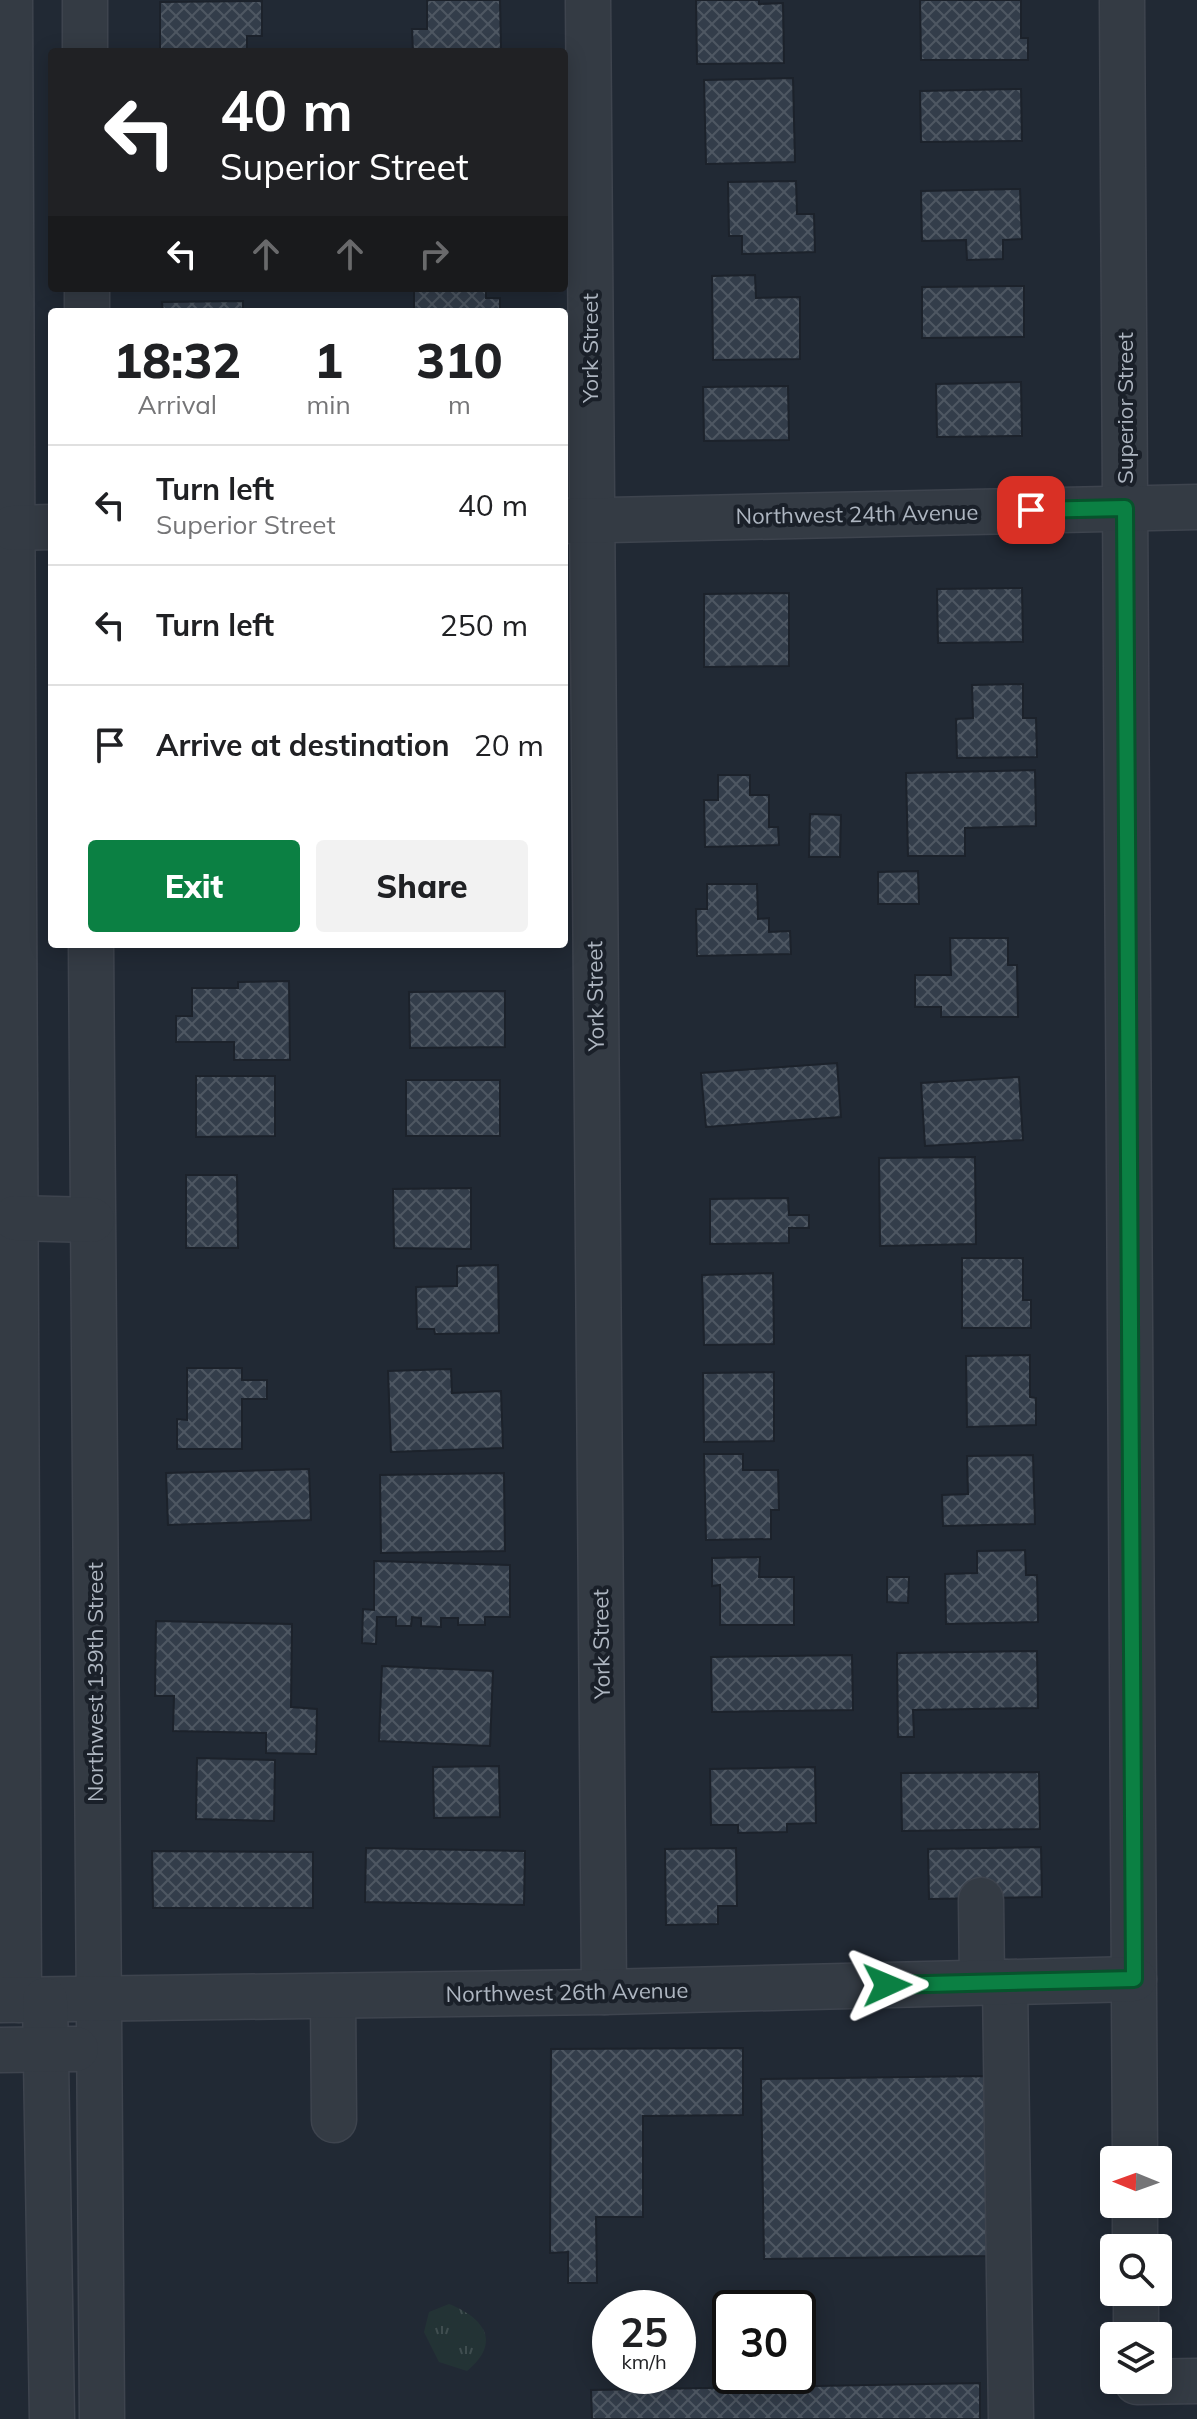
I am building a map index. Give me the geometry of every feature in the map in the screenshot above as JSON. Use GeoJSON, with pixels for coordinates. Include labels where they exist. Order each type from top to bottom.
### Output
{"type":"FeatureCollection","features":[{"type":"Feature","properties":{"kind":"street"},"geometry":{"type":"LineString","coordinates":[[10,0],[32,528],[15,1218],[21,2000],[46,2049],[52,2419]]}},
{"type":"Feature","properties":{"kind":"street"},"geometry":{"type":"LineString","coordinates":[[85,0],[85,48]]}},
{"type":"Feature","properties":{"kind":"street","name":"York Street"},"geometry":{"type":"LineString","coordinates":[[588,0],[577,521],[604,1992]]}},
{"type":"Feature","properties":{"kind":"street","name":"Superior Street"},"geometry":{"type":"LineString","coordinates":[[1122,0],[1135,2146]]}},
{"type":"Feature","properties":{"kind":"street","name":"Northwest 24th Avenue"},"geometry":{"type":"LineString","coordinates":[[577,521],[1197,507]]}},
{"type":"Feature","properties":{"kind":"street","name":"Northwest 139th Street"},"geometry":{"type":"LineString","coordinates":[[91,948],[102,2419]]}},
{"type":"Feature","properties":{"kind":"street"},"geometry":{"type":"LineString","coordinates":[[15,1218],[92,1220]]}},
{"type":"Feature","properties":{"kind":"street"},"geometry":{"type":"LineString","coordinates":[[981,1900],[994,1982],[1011,2419]]}},
{"type":"Feature","properties":{"kind":"street","name":"Northwest 26th Avenue"},"geometry":{"type":"LineString","coordinates":[[21,2000],[604,1992],[1134,1979]]}},
{"type":"Feature","properties":{"kind":"street"},"geometry":{"type":"LineString","coordinates":[[333,1996],[334,2120]]}},
{"type":"Feature","properties":{"kind":"street"},"geometry":{"type":"LineString","coordinates":[[0,2050],[98,2049]]}},
{"type":"Feature","properties":{"kind":"street"},"geometry":{"type":"LineString","coordinates":[[1172,2386],[1197,2381]]}},
{"type":"Feature","properties":{"kind":"green space"},"geometry":{"type":"Polygon","coordinates":[[[449,2304],[472,2316],[484,2332],[484,2350],[467,2371],[439,2362],[424,2332],[429,2312],[449,2304]]]}},
{"type":"Feature","properties":{"kind":"building"},"geometry":{"type":"Polygon","coordinates":[[[427,0],[500,0],[501,48],[413,48],[412,29],[427,29],[427,0]]]}},
{"type":"Feature","properties":{"kind":"building"},"geometry":{"type":"Polygon","coordinates":[[[696,0],[783,3],[784,63],[697,64],[696,0]]]}},
{"type":"Feature","properties":{"kind":"building"},"geometry":{"type":"Polygon","coordinates":[[[920,0],[1021,0],[1021,38],[1028,38],[1028,60],[921,60],[920,0]]]}},
{"type":"Feature","properties":{"kind":"building"},"geometry":{"type":"Polygon","coordinates":[[[262,1],[262,36],[247,36],[247,48],[160,48],[160,2],[262,1]]]}},
{"type":"Feature","properties":{"kind":"building"},"geometry":{"type":"Polygon","coordinates":[[[793,78],[795,162],[706,164],[704,80],[793,78]]]}},
{"type":"Feature","properties":{"kind":"building"},"geometry":{"type":"Polygon","coordinates":[[[1021,89],[1022,141],[921,142],[920,91],[1021,89]]]}},
{"type":"Feature","properties":{"kind":"building"},"geometry":{"type":"Polygon","coordinates":[[[796,181],[797,214],[814,214],[815,252],[742,254],[742,236],[729,236],[728,182],[796,181]]]}},
{"type":"Feature","properties":{"kind":"building"},"geometry":{"type":"Polygon","coordinates":[[[1020,189],[1022,239],[1003,240],[1003,259],[967,260],[966,240],[922,241],[921,191],[1020,189]]]}},
{"type":"Feature","properties":{"kind":"building"},"geometry":{"type":"Polygon","coordinates":[[[755,275],[756,298],[800,297],[800,359],[713,360],[712,276],[755,275]]]}},
{"type":"Feature","properties":{"kind":"building"},"geometry":{"type":"Polygon","coordinates":[[[1024,286],[1024,337],[922,338],[922,287],[1024,286]]]}},
{"type":"Feature","properties":{"kind":"building"},"geometry":{"type":"Polygon","coordinates":[[[414,292],[486,292],[486,298],[500,298],[500,308],[414,308],[414,292]]]}},
{"type":"Feature","properties":{"kind":"building"},"geometry":{"type":"Polygon","coordinates":[[[243,301],[243,308],[163,308],[162,302],[243,301]]]}},
{"type":"Feature","properties":{"kind":"building"},"geometry":{"type":"Polygon","coordinates":[[[1021,382],[1022,436],[937,437],[936,384],[1021,382]]]}},
{"type":"Feature","properties":{"kind":"building"},"geometry":{"type":"Polygon","coordinates":[[[788,386],[789,440],[704,441],[703,387],[788,386]]]}},
{"type":"Feature","properties":{"kind":"building"},"geometry":{"type":"Polygon","coordinates":[[[1022,588],[1023,642],[938,643],[937,589],[1022,588]]]}},
{"type":"Feature","properties":{"kind":"building"},"geometry":{"type":"Polygon","coordinates":[[[789,593],[789,666],[704,667],[704,594],[789,593]]]}},
{"type":"Feature","properties":{"kind":"building"},"geometry":{"type":"Polygon","coordinates":[[[1023,684],[1023,718],[1036,718],[1037,757],[957,758],[956,719],[973,718],[972,685],[1023,684]]]}},
{"type":"Feature","properties":{"kind":"building"},"geometry":{"type":"Polygon","coordinates":[[[1035,770],[1036,826],[965,828],[965,856],[908,856],[906,773],[1035,770]]]}},
{"type":"Feature","properties":{"kind":"building"},"geometry":{"type":"Polygon","coordinates":[[[718,775],[750,775],[750,795],[769,795],[769,827],[778,827],[779,845],[705,847],[704,800],[718,800],[718,775]]]}},
{"type":"Feature","properties":{"kind":"building"},"geometry":{"type":"Polygon","coordinates":[[[810,814],[841,815],[840,857],[809,857],[810,814]]]}},
{"type":"Feature","properties":{"kind":"building"},"geometry":{"type":"Polygon","coordinates":[[[918,871],[919,904],[878,904],[878,872],[918,871]]]}},
{"type":"Feature","properties":{"kind":"building"},"geometry":{"type":"Polygon","coordinates":[[[707,884],[757,884],[758,919],[769,918],[769,932],[790,931],[791,954],[697,956],[696,909],[707,909],[707,884]]]}},
{"type":"Feature","properties":{"kind":"building"},"geometry":{"type":"Polygon","coordinates":[[[950,938],[1008,938],[1008,965],[1017,965],[1018,1017],[941,1017],[941,1007],[915,1007],[915,975],[951,975],[950,938]]]}},
{"type":"Feature","properties":{"kind":"building"},"geometry":{"type":"Polygon","coordinates":[[[289,981],[290,1060],[234,1060],[234,1042],[176,1042],[176,1016],[192,1016],[192,988],[238,988],[238,982],[289,981]]]}},
{"type":"Feature","properties":{"kind":"building"},"geometry":{"type":"Polygon","coordinates":[[[505,991],[505,1047],[410,1048],[409,992],[505,991]]]}},
{"type":"Feature","properties":{"kind":"building"},"geometry":{"type":"Polygon","coordinates":[[[837,1063],[841,1117],[706,1127],[701,1073],[837,1063]]]}},
{"type":"Feature","properties":{"kind":"building"},"geometry":{"type":"Polygon","coordinates":[[[196,1076],[275,1076],[275,1136],[196,1137],[196,1076]]]}},
{"type":"Feature","properties":{"kind":"building"},"geometry":{"type":"Polygon","coordinates":[[[1019,1077],[1023,1140],[925,1146],[921,1083],[1019,1077]]]}},
{"type":"Feature","properties":{"kind":"building"},"geometry":{"type":"Polygon","coordinates":[[[406,1080],[500,1080],[500,1136],[406,1136],[406,1080]]]}},
{"type":"Feature","properties":{"kind":"building"},"geometry":{"type":"Polygon","coordinates":[[[975,1157],[976,1244],[880,1246],[879,1158],[975,1157]]]}},
{"type":"Feature","properties":{"kind":"building"},"geometry":{"type":"Polygon","coordinates":[[[186,1175],[237,1175],[238,1248],[186,1248],[186,1175]]]}},
{"type":"Feature","properties":{"kind":"building"},"geometry":{"type":"Polygon","coordinates":[[[471,1188],[471,1249],[394,1248],[393,1189],[471,1188]]]}},
{"type":"Feature","properties":{"kind":"building"},"geometry":{"type":"Polygon","coordinates":[[[788,1198],[789,1215],[809,1215],[809,1228],[789,1228],[789,1243],[710,1244],[710,1199],[788,1198]]]}},
{"type":"Feature","properties":{"kind":"building"},"geometry":{"type":"Polygon","coordinates":[[[962,1258],[1023,1258],[1023,1300],[1031,1300],[1031,1328],[962,1328],[962,1258]]]}},
{"type":"Feature","properties":{"kind":"building"},"geometry":{"type":"Polygon","coordinates":[[[498,1265],[499,1333],[435,1334],[434,1329],[417,1329],[416,1287],[457,1286],[457,1266],[498,1265]]]}},
{"type":"Feature","properties":{"kind":"building"},"geometry":{"type":"Polygon","coordinates":[[[773,1273],[774,1344],[704,1345],[702,1275],[773,1273]]]}},
{"type":"Feature","properties":{"kind":"building"},"geometry":{"type":"Polygon","coordinates":[[[1030,1355],[1030,1397],[1036,1398],[1036,1425],[967,1427],[966,1356],[1030,1355]]]}},
{"type":"Feature","properties":{"kind":"building"},"geometry":{"type":"Polygon","coordinates":[[[187,1368],[242,1368],[242,1380],[267,1380],[267,1399],[242,1399],[242,1449],[177,1449],[177,1419],[187,1420],[187,1368]]]}},
{"type":"Feature","properties":{"kind":"building"},"geometry":{"type":"Polygon","coordinates":[[[451,1369],[452,1393],[501,1391],[503,1448],[391,1452],[388,1371],[451,1369]]]}},
{"type":"Feature","properties":{"kind":"building"},"geometry":{"type":"Polygon","coordinates":[[[774,1372],[774,1441],[704,1442],[703,1373],[774,1372]]]}},
{"type":"Feature","properties":{"kind":"building"},"geometry":{"type":"Polygon","coordinates":[[[704,1454],[743,1454],[743,1470],[778,1470],[779,1510],[771,1510],[771,1539],[706,1540],[704,1454]]]}},
{"type":"Feature","properties":{"kind":"building"},"geometry":{"type":"Polygon","coordinates":[[[1033,1455],[1035,1524],[943,1526],[942,1495],[968,1494],[967,1456],[1033,1455]]]}},
{"type":"Feature","properties":{"kind":"building"},"geometry":{"type":"Polygon","coordinates":[[[309,1469],[311,1520],[168,1525],[166,1473],[309,1469]]]}},
{"type":"Feature","properties":{"kind":"building"},"geometry":{"type":"Polygon","coordinates":[[[504,1473],[505,1551],[381,1553],[380,1475],[504,1473]]]}},
{"type":"Feature","properties":{"kind":"building"},"geometry":{"type":"Polygon","coordinates":[[[1025,1550],[1026,1575],[1037,1575],[1038,1622],[946,1624],[945,1574],[977,1573],[977,1551],[1025,1550]]]}},
{"type":"Feature","properties":{"kind":"building"},"geometry":{"type":"Polygon","coordinates":[[[760,1557],[759,1577],[794,1577],[794,1625],[720,1625],[720,1585],[712,1586],[712,1558],[760,1557]]]}},
{"type":"Feature","properties":{"kind":"building"},"geometry":{"type":"Polygon","coordinates":[[[374,1561],[510,1565],[510,1617],[485,1617],[485,1625],[458,1625],[458,1618],[441,1618],[441,1627],[421,1626],[421,1618],[412,1617],[411,1626],[396,1626],[396,1617],[377,1617],[376,1644],[362,1643],[363,1609],[374,1610],[374,1561]]]}},
{"type":"Feature","properties":{"kind":"building"},"geometry":{"type":"Polygon","coordinates":[[[887,1577],[909,1577],[908,1603],[887,1602],[887,1577]]]}},
{"type":"Feature","properties":{"kind":"building"},"geometry":{"type":"Polygon","coordinates":[[[156,1621],[292,1624],[291,1707],[317,1709],[316,1754],[266,1753],[266,1733],[173,1731],[174,1696],[155,1696],[156,1621]]]}},
{"type":"Feature","properties":{"kind":"building"},"geometry":{"type":"Polygon","coordinates":[[[1037,1651],[1038,1708],[913,1710],[914,1737],[898,1737],[897,1653],[1037,1651]]]}},
{"type":"Feature","properties":{"kind":"building"},"geometry":{"type":"Polygon","coordinates":[[[852,1655],[853,1710],[712,1712],[711,1657],[852,1655]]]}},
{"type":"Feature","properties":{"kind":"building"},"geometry":{"type":"Polygon","coordinates":[[[382,1666],[493,1671],[490,1746],[379,1741],[382,1666]]]}},
{"type":"Feature","properties":{"kind":"building"},"geometry":{"type":"Polygon","coordinates":[[[197,1758],[275,1760],[274,1821],[196,1819],[197,1758]]]}},
{"type":"Feature","properties":{"kind":"building"},"geometry":{"type":"Polygon","coordinates":[[[499,1766],[500,1817],[434,1818],[433,1767],[499,1766]]]}},
{"type":"Feature","properties":{"kind":"building"},"geometry":{"type":"Polygon","coordinates":[[[815,1767],[816,1823],[787,1824],[787,1832],[738,1833],[738,1825],[711,1825],[710,1769],[815,1767]]]}},
{"type":"Feature","properties":{"kind":"building"},"geometry":{"type":"Polygon","coordinates":[[[1039,1772],[1040,1829],[902,1831],[901,1773],[1039,1772]]]}},
{"type":"Feature","properties":{"kind":"building"},"geometry":{"type":"Polygon","coordinates":[[[1041,1847],[1042,1897],[929,1899],[928,1849],[1041,1847]]]}},
{"type":"Feature","properties":{"kind":"building"},"geometry":{"type":"Polygon","coordinates":[[[366,1848],[525,1851],[524,1905],[365,1902],[366,1848]]]}},
{"type":"Feature","properties":{"kind":"building"},"geometry":{"type":"Polygon","coordinates":[[[736,1848],[737,1906],[718,1906],[718,1924],[666,1925],[665,1849],[736,1848]]]}},
{"type":"Feature","properties":{"kind":"building"},"geometry":{"type":"Polygon","coordinates":[[[152,1851],[313,1852],[313,1908],[153,1908],[152,1851]]]}},
{"type":"Feature","properties":{"kind":"building"},"geometry":{"type":"Polygon","coordinates":[[[743,2048],[743,2115],[643,2116],[643,2217],[596,2217],[597,2283],[568,2283],[568,2252],[550,2253],[551,2049],[743,2048]]]}},
{"type":"Feature","properties":{"kind":"building"},"geometry":{"type":"Polygon","coordinates":[[[985,2076],[988,2256],[764,2259],[761,2079],[985,2076]]]}},
{"type":"Feature","properties":{"kind":"building"},"geometry":{"type":"Polygon","coordinates":[[[980,2383],[980,2419],[592,2419],[591,2390],[592,2394],[696,2394],[696,2388],[712,2388],[712,2394],[816,2394],[816,2386],[980,2383]]]}},
{"type":"Feature","properties":{"kind":"route"},"geometry":{"type":"LineString","coordinates":[[887,1985],[1134,1979],[1125,508],[1031,510]]}}]}
